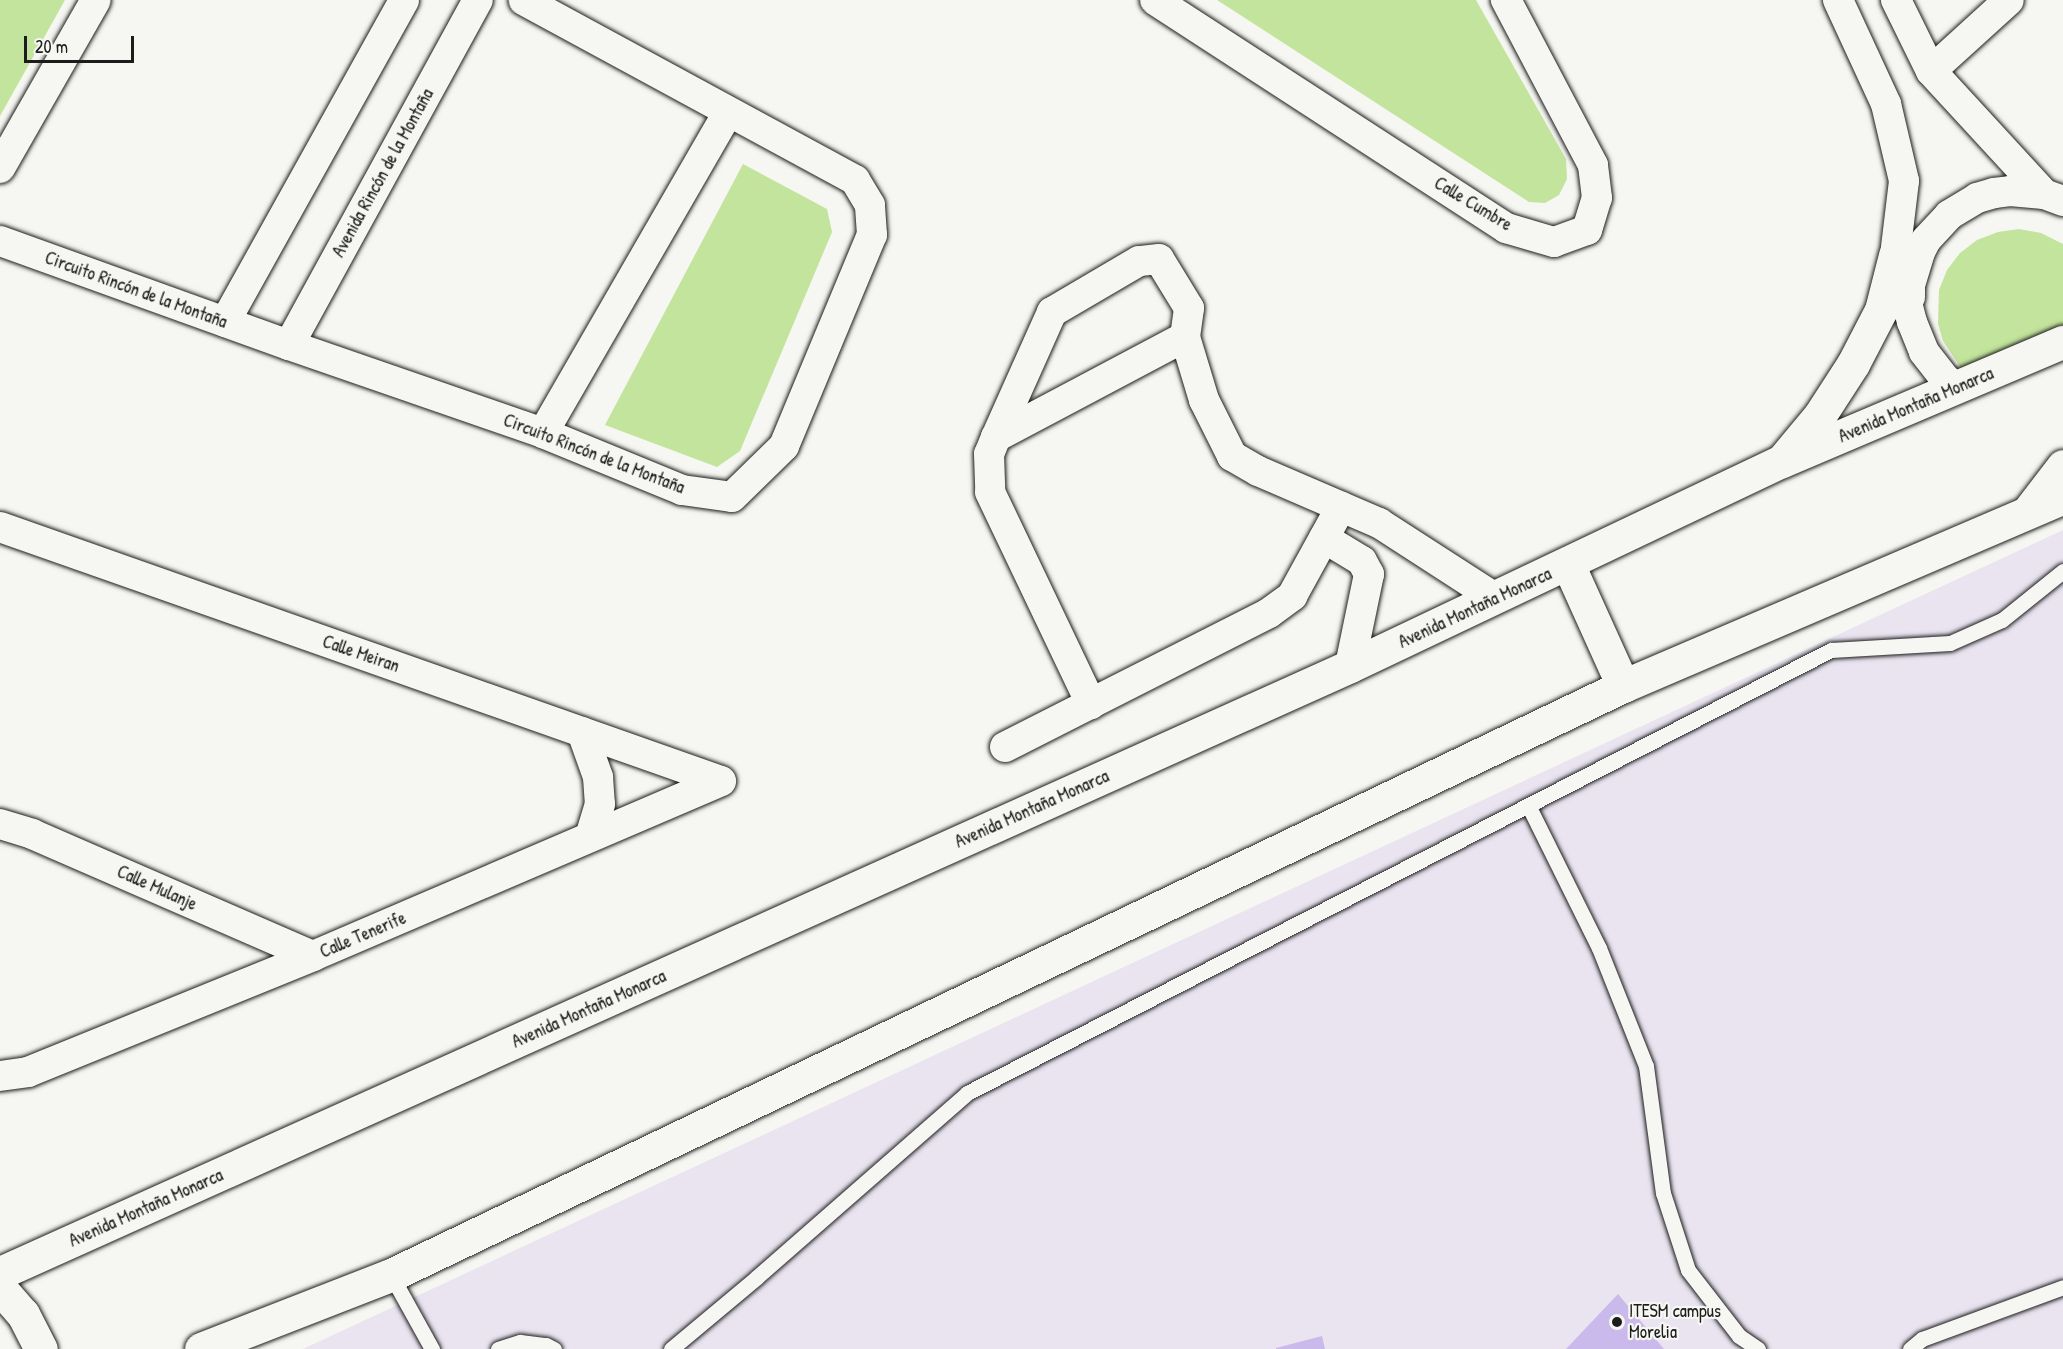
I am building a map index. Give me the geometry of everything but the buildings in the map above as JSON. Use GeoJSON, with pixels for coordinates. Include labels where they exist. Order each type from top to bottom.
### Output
{"type":"FeatureCollection","features":[{"type":"Feature","properties":{"kind":"main road"},"geometry":{"type":"LineString","coordinates":[[1782,461],[1820,415],[1853,364],[1881,310],[1895,255]]}},
{"type":"Feature","properties":{"kind":"main road","name":"Avenida Montaña Monarca"},"geometry":{"type":"LineString","coordinates":[[0,1273],[1350,666],[1782,461],[2063,342]]}},
{"type":"Feature","properties":{"kind":"main road"},"geometry":{"type":"LineString","coordinates":[[2026,513],[2063,466]]}},
{"type":"Feature","properties":{"kind":"main road"},"geometry":{"type":"LineString","coordinates":[[201,1349],[391,1275],[1623,686],[2063,497]]}},
{"type":"Feature","properties":{"kind":"main road"},"geometry":{"type":"LineString","coordinates":[[1568,564],[1623,686]]}},
{"type":"Feature","properties":{"kind":"main road"},"geometry":{"type":"LineString","coordinates":[[0,1288],[23,1314],[42,1349]]}},
{"type":"Feature","properties":{"kind":"street"},"geometry":{"type":"LineString","coordinates":[[0,168],[96,0]]}},
{"type":"Feature","properties":{"kind":"street"},"geometry":{"type":"LineString","coordinates":[[225,322],[404,0]]}},
{"type":"Feature","properties":{"kind":"street","name":"Avenida Rincón de la Montaña"},"geometry":{"type":"LineString","coordinates":[[289,345],[478,0]]}},
{"type":"Feature","properties":{"kind":"street","name":"Circuito Rincón de la Montaña"},"geometry":{"type":"LineString","coordinates":[[0,241],[543,433],[682,490],[732,497],[784,446],[872,235],[870,206],[855,180],[728,113],[524,0]]}},
{"type":"Feature","properties":{"kind":"street","name":"Calle Cumbre"},"geometry":{"type":"LineString","coordinates":[[1155,0],[1506,228],[1554,242],[1587,230],[1597,198],[1593,165],[1506,0]]}},
{"type":"Feature","properties":{"kind":"street"},"geometry":{"type":"LineString","coordinates":[[1838,0],[1886,104],[1904,181],[1895,255],[1912,322],[1924,352],[1944,378],[1957,388]]}},
{"type":"Feature","properties":{"kind":"street"},"geometry":{"type":"LineString","coordinates":[[1896,0],[1931,70],[2053,198]]}},
{"type":"Feature","properties":{"kind":"street"},"geometry":{"type":"LineString","coordinates":[[1931,70],[2008,0]]}},
{"type":"Feature","properties":{"kind":"street"},"geometry":{"type":"LineString","coordinates":[[543,433],[728,113]]}},
{"type":"Feature","properties":{"kind":"street"},"geometry":{"type":"LineString","coordinates":[[1909,305],[1910,285],[1926,240],[1949,215],[1977,198],[2010,190],[2053,198]]}},
{"type":"Feature","properties":{"kind":"street"},"geometry":{"type":"LineString","coordinates":[[1895,255],[1926,240]]}},
{"type":"Feature","properties":{"kind":"street"},"geometry":{"type":"LineString","coordinates":[[1091,704],[990,492],[989,454],[1052,312],[1139,261],[1159,259],[1189,308],[1185,337],[1204,400],[1232,456],[1258,471],[1379,523],[1495,598]]}},
{"type":"Feature","properties":{"kind":"street"},"geometry":{"type":"LineString","coordinates":[[996,437],[1185,337]]}},
{"type":"Feature","properties":{"kind":"street"},"geometry":{"type":"LineString","coordinates":[[1005,747],[1269,613],[1292,596],[1341,507]]}},
{"type":"Feature","properties":{"kind":"street","name":"Calle Meiran"},"geometry":{"type":"LineString","coordinates":[[0,527],[721,781]]}},
{"type":"Feature","properties":{"kind":"street"},"geometry":{"type":"LineString","coordinates":[[1324,538],[1362,561],[1369,574],[1350,666]]}},
{"type":"Feature","properties":{"kind":"street"},"geometry":{"type":"LineString","coordinates":[[582,732],[598,777],[600,804],[590,837]]}},
{"type":"Feature","properties":{"kind":"street","name":"Calle Tenerife"},"geometry":{"type":"LineString","coordinates":[[0,1076],[28,1072],[314,956],[721,781]]}},
{"type":"Feature","properties":{"kind":"street","name":"Calle Mulanje"},"geometry":{"type":"LineString","coordinates":[[0,824],[32,834],[314,956]]}},
{"type":"Feature","properties":{"kind":"lane"},"geometry":{"type":"LineString","coordinates":[[671,1349],[758,1277],[967,1094],[1831,650],[1950,643],[2002,620],[2063,571]]}},
{"type":"Feature","properties":{"kind":"lane"},"geometry":{"type":"LineString","coordinates":[[1529,807],[1599,948],[1646,1066],[1663,1193],[1688,1270],[1739,1336],[1758,1349]]}},
{"type":"Feature","properties":{"kind":"lane"},"geometry":{"type":"LineString","coordinates":[[391,1275],[432,1349]]}},
{"type":"Feature","properties":{"kind":"lane"},"geometry":{"type":"LineString","coordinates":[[1910,1349],[1922,1339],[2063,1287]]}},
{"type":"Feature","properties":{"kind":"lane"},"geometry":{"type":"LineString","coordinates":[[498,1349],[520,1342],[546,1345],[554,1349]]}},
{"type":"Feature","properties":{"kind":"shaded area"},"geometry":{"type":"Polygon","coordinates":[[[2063,530],[2063,1349],[303,1349],[2063,530]]]}},
{"type":"Feature","properties":{"kind":"green space"},"geometry":{"type":"Polygon","coordinates":[[[0,0],[65,0],[0,116],[0,0]]]}},
{"type":"Feature","properties":{"kind":"green space"},"geometry":{"type":"Polygon","coordinates":[[[1217,0],[1476,0],[1566,159],[1567,179],[1559,195],[1545,203],[1529,202],[1217,0]]]}},
{"type":"Feature","properties":{"kind":"green space"},"geometry":{"type":"Polygon","coordinates":[[[743,164],[827,209],[832,232],[740,451],[717,467],[605,425],[743,164]]]}},
{"type":"Feature","properties":{"kind":"green space"},"geometry":{"type":"Polygon","coordinates":[[[2019,229],[2041,233],[2063,244],[2063,327],[1963,371],[1943,341],[1938,324],[1939,290],[1947,270],[1960,253],[1977,240],[1998,232],[2019,229]]]}},
{"type":"Feature","properties":{"kind":"place","name":"ITESM campus Morelia"},"geometry":{"type":"Point","coordinates":[1617,1322]}}]}
